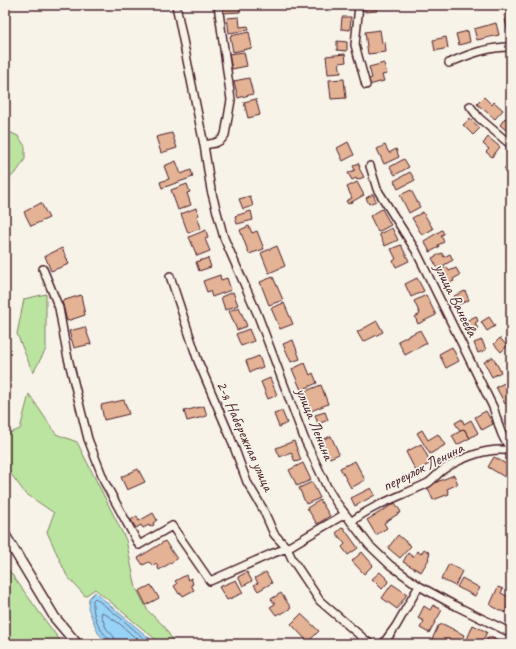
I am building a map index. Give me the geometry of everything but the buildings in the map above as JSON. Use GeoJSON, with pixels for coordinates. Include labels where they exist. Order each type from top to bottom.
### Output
{"type":"FeatureCollection","features":[{"type":"Feature","properties":{"kind":"main road"},"geometry":{"type":"LineString","coordinates":[[5,535],[55,618],[77,644]]}},
{"type":"Feature","properties":{"kind":"street","name":"улица Ленина"},"geometry":{"type":"LineString","coordinates":[[176,5],[204,145],[211,190],[224,238],[257,312],[304,438],[327,487],[351,522],[379,556],[390,565],[419,586],[511,633]]}},
{"type":"Feature","properties":{"kind":"street"},"geometry":{"type":"LineString","coordinates":[[204,145],[215,143],[221,140],[225,135],[231,100],[218,5]]}},
{"type":"Feature","properties":{"kind":"street"},"geometry":{"type":"LineString","coordinates":[[359,5],[355,45],[366,85]]}},
{"type":"Feature","properties":{"kind":"street"},"geometry":{"type":"LineString","coordinates":[[448,63],[483,50],[511,47]]}},
{"type":"Feature","properties":{"kind":"street"},"geometry":{"type":"LineString","coordinates":[[470,106],[479,118],[511,145]]}},
{"type":"Feature","properties":{"kind":"street","name":"улица Ванеева"},"geometry":{"type":"LineString","coordinates":[[370,166],[378,189],[416,251],[493,407],[501,432],[506,443],[511,449]]}},
{"type":"Feature","properties":{"kind":"street"},"geometry":{"type":"LineString","coordinates":[[44,270],[59,308],[67,354],[88,440],[106,483],[139,545],[172,526],[210,581],[287,548],[345,514]]}},
{"type":"Feature","properties":{"kind":"street","name":"2-я Набережная улица"},"geometry":{"type":"LineString","coordinates":[[170,276],[198,361],[230,436],[247,482],[263,509],[274,534],[287,548],[292,559],[320,601],[370,644]]}},
{"type":"Feature","properties":{"kind":"street"},"geometry":{"type":"LineString","coordinates":[[491,450],[501,441],[501,432]]}},
{"type":"Feature","properties":{"kind":"street","name":"переулок Ленина"},"geometry":{"type":"LineString","coordinates":[[351,522],[363,513],[429,482],[445,469],[464,459],[491,450],[511,449]]}},
{"type":"Feature","properties":{"kind":"street"},"geometry":{"type":"LineString","coordinates":[[383,644],[396,626],[419,586]]}},
{"type":"Feature","properties":{"kind":"green space"},"geometry":{"type":"Polygon","coordinates":[[[5,130],[18,136],[25,146],[25,159],[18,170],[5,183],[5,130]]]}},
{"type":"Feature","properties":{"kind":"green space"},"geometry":{"type":"Polygon","coordinates":[[[46,294],[46,349],[33,373],[17,334],[24,299],[46,294]]]}},
{"type":"Feature","properties":{"kind":"green space"},"geometry":{"type":"Polygon","coordinates":[[[29,394],[56,434],[77,442],[126,540],[136,588],[148,611],[164,626],[175,644],[161,644],[95,589],[85,596],[67,576],[47,532],[54,513],[25,493],[5,466],[5,435],[20,429],[29,394]]]}},
{"type":"Feature","properties":{"kind":"green space"},"geometry":{"type":"Polygon","coordinates":[[[5,565],[58,638],[63,644],[5,644],[5,565]]]}},
{"type":"Feature","properties":{"kind":"water"},"geometry":{"type":"Polygon","coordinates":[[[95,592],[156,644],[108,644],[98,633],[88,608],[89,598],[95,592]]]}}]}
